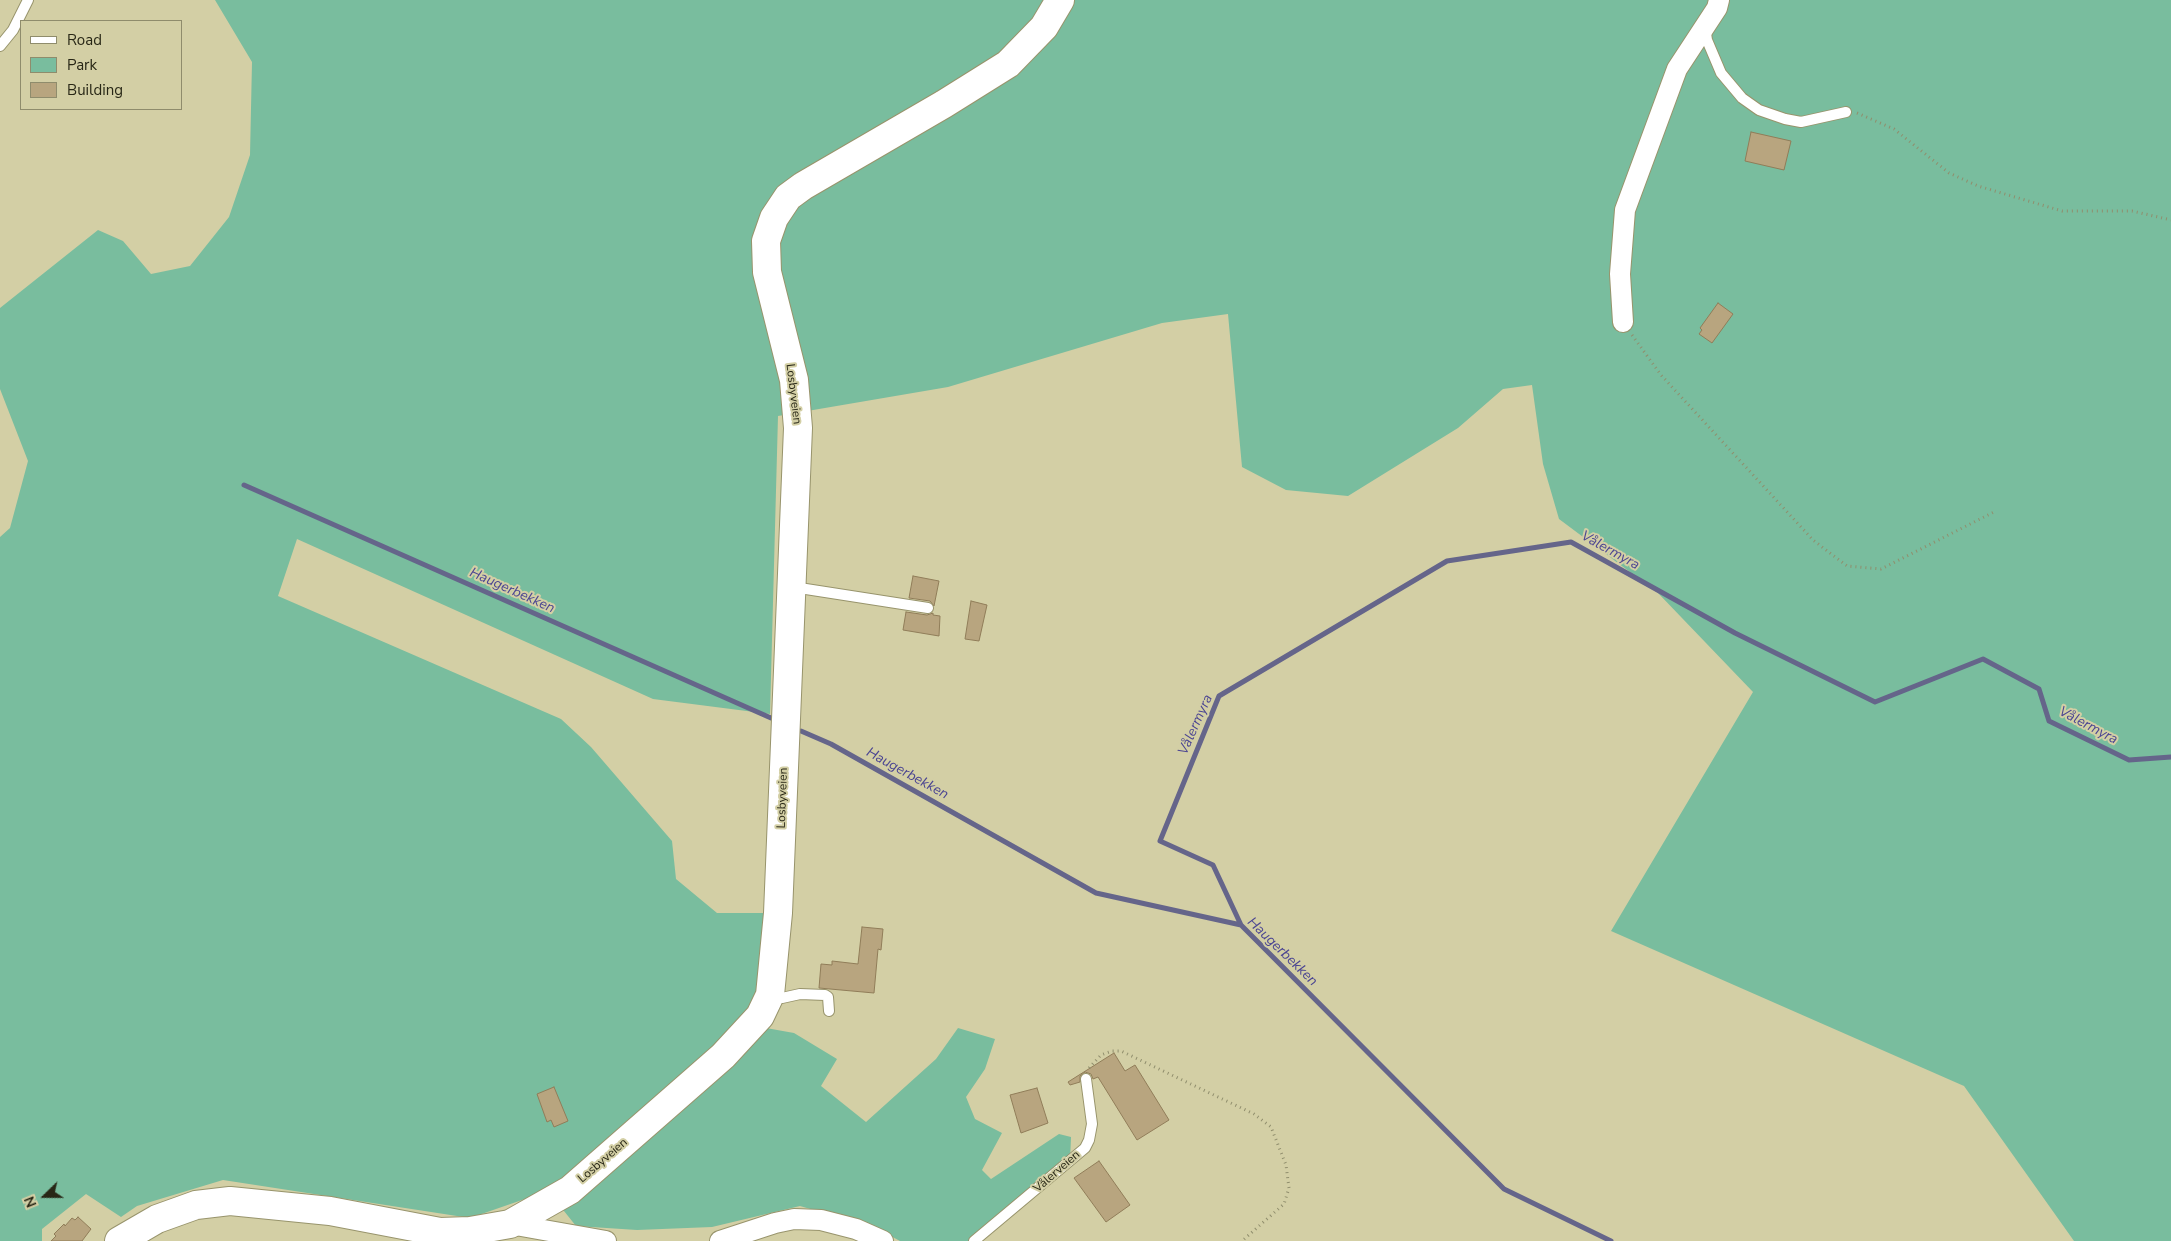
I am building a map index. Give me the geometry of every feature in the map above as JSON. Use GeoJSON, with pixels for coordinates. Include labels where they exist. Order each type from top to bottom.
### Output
{"type":"FeatureCollection","features":[{"type":"Feature","properties":{"kind":"main road","name":"Losbyveien"},"geometry":{"type":"LineString","coordinates":[[118,1241],[157,1219],[196,1205],[230,1201],[330,1211],[471,1236],[510,1224],[570,1190],[723,1056],[760,1016],[770,995],[778,913],[793,587],[798,428],[794,380],[767,272],[766,241],[774,218],[788,197],[803,186],[944,104],[1008,64],[1044,27],[1060,0]]}},
{"type":"Feature","properties":{"kind":"street"},"geometry":{"type":"LineString","coordinates":[[1623,322],[1620,274],[1626,210],[1677,69],[1720,0]]}},
{"type":"Feature","properties":{"kind":"street"},"geometry":{"type":"LineString","coordinates":[[720,1241],[774,1223],[794,1219],[821,1220],[856,1229],[883,1241]]}},
{"type":"Feature","properties":{"kind":"street"},"geometry":{"type":"LineString","coordinates":[[510,1224],[606,1241]]}},
{"type":"Feature","properties":{"kind":"lane"},"geometry":{"type":"LineString","coordinates":[[0,46],[13,30],[28,0]]}},
{"type":"Feature","properties":{"kind":"lane"},"geometry":{"type":"LineString","coordinates":[[1705,26],[1707,40],[1725,79],[1742,98],[1759,110],[1785,119],[1801,122],[1817,120],[1846,112]]}},
{"type":"Feature","properties":{"kind":"lane"},"geometry":{"type":"LineString","coordinates":[[793,587],[928,608]]}},
{"type":"Feature","properties":{"kind":"lane"},"geometry":{"type":"LineString","coordinates":[[770,995],[782,998],[800,994],[825,995],[828,997],[829,1011]]}},
{"type":"Feature","properties":{"kind":"lane","name":"Vålerveien"},"geometry":{"type":"LineString","coordinates":[[974,1241],[1085,1148],[1089,1140],[1092,1124],[1086,1079]]}},
{"type":"Feature","properties":{"kind":"path"},"geometry":{"type":"LineString","coordinates":[[1846,112],[1861,113],[1894,129],[1949,173],[1978,186],[2062,211],[2132,211],[2171,220]]}},
{"type":"Feature","properties":{"kind":"path"},"geometry":{"type":"LineString","coordinates":[[1623,322],[1661,375],[1813,540],[1847,566],[1881,569],[1996,511]]}},
{"type":"Feature","properties":{"kind":"path"},"geometry":{"type":"LineString","coordinates":[[1086,1079],[1091,1063],[1101,1055],[1118,1050],[1254,1114],[1271,1127],[1286,1165],[1289,1188],[1284,1204],[1242,1241]]}},
{"type":"Feature","properties":{"kind":"green space"},"geometry":{"type":"Polygon","coordinates":[[[215,0],[2171,0],[2171,1241],[2074,1241],[1964,1086],[1611,931],[1753,692],[1658,593],[1559,519],[1543,464],[1532,385],[1503,389],[1458,428],[1348,496],[1286,490],[1242,467],[1228,314],[1162,323],[948,387],[778,416],[770,714],[653,699],[297,539],[278,596],[561,719],[591,747],[672,841],[676,879],[717,913],[765,913],[766,1028],[794,1033],[837,1059],[821,1086],[866,1122],[936,1059],[958,1028],[995,1039],[985,1069],[966,1097],[975,1119],[1002,1133],[982,1170],[991,1179],[1059,1134],[1071,1137],[1070,1161],[971,1241],[900,1241],[876,1228],[800,1206],[712,1227],[637,1230],[576,1226],[548,1191],[470,1218],[223,1180],[137,1206],[121,1217],[86,1194],[42,1229],[42,1241],[0,1241],[0,537],[10,528],[28,461],[0,389],[0,308],[98,230],[123,241],[151,274],[190,266],[229,217],[250,155],[252,62],[215,0]]]}},
{"type":"Feature","properties":{"kind":"building"},"geometry":{"type":"Polygon","coordinates":[[[1751,132],[1791,141],[1784,170],[1745,161],[1751,132]]]}},
{"type":"Feature","properties":{"kind":"building"},"geometry":{"type":"Polygon","coordinates":[[[1718,303],[1733,314],[1712,343],[1699,334],[1702,330],[1700,328],[1718,303]]]}},
{"type":"Feature","properties":{"kind":"building"},"geometry":{"type":"Polygon","coordinates":[[[913,576],[939,581],[934,606],[930,601],[909,598],[913,576]]]}},
{"type":"Feature","properties":{"kind":"building"},"geometry":{"type":"Polygon","coordinates":[[[971,601],[987,605],[979,641],[965,639],[971,601]]]}},
{"type":"Feature","properties":{"kind":"building"},"geometry":{"type":"Polygon","coordinates":[[[906,612],[927,615],[933,613],[933,615],[940,616],[939,636],[903,630],[906,612]]]}},
{"type":"Feature","properties":{"kind":"building"},"geometry":{"type":"Polygon","coordinates":[[[862,927],[883,929],[881,950],[878,949],[874,993],[819,988],[821,964],[832,965],[832,961],[858,964],[862,927]]]}},
{"type":"Feature","properties":{"kind":"building"},"geometry":{"type":"Polygon","coordinates":[[[1114,1053],[1125,1071],[1135,1065],[1169,1120],[1137,1140],[1098,1077],[1093,1079],[1091,1074],[1085,1072],[1080,1076],[1080,1082],[1070,1085],[1068,1082],[1114,1053]]]}},
{"type":"Feature","properties":{"kind":"building"},"geometry":{"type":"Polygon","coordinates":[[[554,1087],[568,1121],[554,1127],[551,1120],[547,1122],[537,1094],[554,1087]]]}},
{"type":"Feature","properties":{"kind":"building"},"geometry":{"type":"Polygon","coordinates":[[[1037,1088],[1048,1123],[1021,1133],[1010,1095],[1037,1088]]]}},
{"type":"Feature","properties":{"kind":"building"},"geometry":{"type":"Polygon","coordinates":[[[1099,1161],[1130,1205],[1106,1222],[1074,1178],[1099,1161]]]}},
{"type":"Feature","properties":{"kind":"building"},"geometry":{"type":"Polygon","coordinates":[[[78,1217],[91,1229],[82,1241],[51,1241],[56,1236],[54,1234],[64,1224],[65,1226],[72,1218],[75,1220],[78,1217]]]}},
{"type":"Feature","properties":{"kind":"waterway","name":"Haugerbekken"},"geometry":{"type":"LineString","coordinates":[[244,485],[771,718]]}},
{"type":"Feature","properties":{"kind":"waterway","name":"Vålermyra"},"geometry":{"type":"LineString","coordinates":[[1241,925],[1213,865],[1160,841],[1219,696],[1447,561],[1571,542],[1735,633],[1875,702],[1983,659],[2039,689],[2049,721],[2129,760],[2171,757]]}},
{"type":"Feature","properties":{"kind":"waterway","name":"Vålermyra"},"geometry":{"type":"LineString","coordinates":[[801,731],[831,744],[1096,893],[1241,925],[1504,1189],[1611,1241]]}}]}
